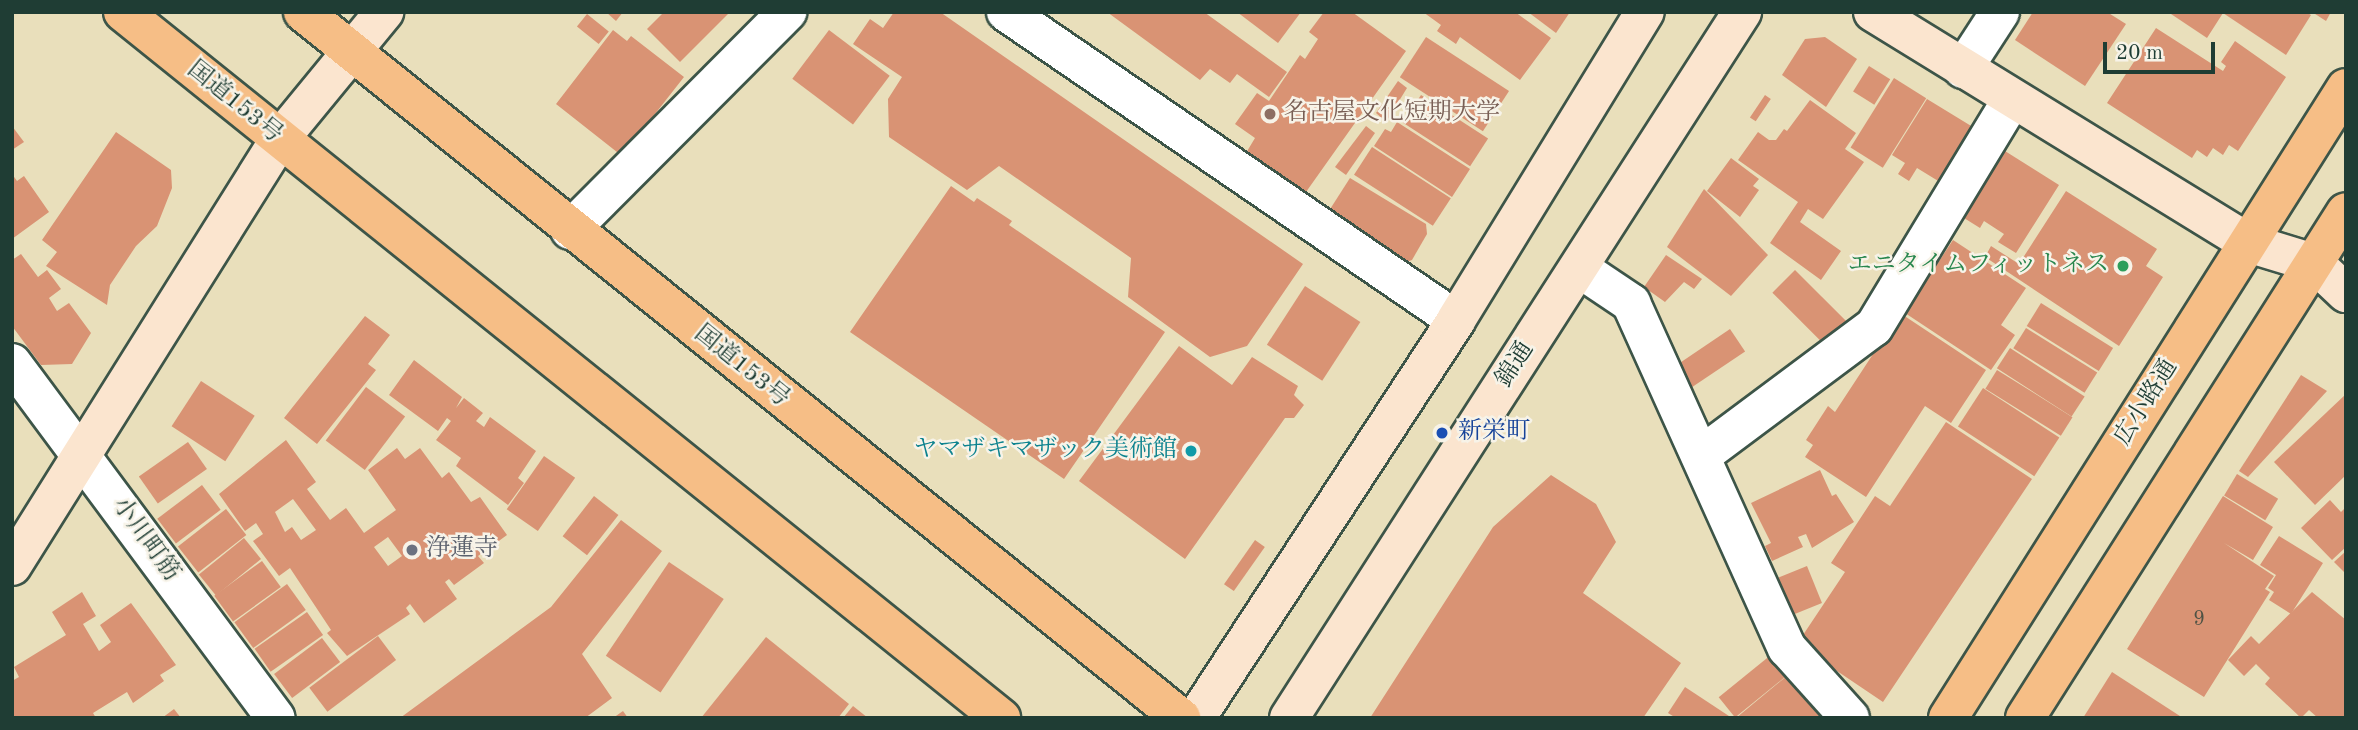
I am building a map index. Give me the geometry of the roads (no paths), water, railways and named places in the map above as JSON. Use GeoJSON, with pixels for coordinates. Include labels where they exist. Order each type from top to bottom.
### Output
{"type":"FeatureCollection","features":[{"type":"Feature","properties":{"kind":"main road","name":"国道153号"},"geometry":{"type":"LineString","coordinates":[[123,12],[1001,718]]}},
{"type":"Feature","properties":{"kind":"main road","name":"国道153号"},"geometry":{"type":"LineString","coordinates":[[303,12],[570,230],[1181,718]]}},
{"type":"Feature","properties":{"kind":"main road","name":"広小路通"},"geometry":{"type":"LineString","coordinates":[[1948,718],[2346,88]]}},
{"type":"Feature","properties":{"kind":"main road"},"geometry":{"type":"LineString","coordinates":[[2025,718],[2346,212]]}},
{"type":"Feature","properties":{"kind":"street"},"geometry":{"type":"LineString","coordinates":[[12,566],[279,140],[383,12]]}},
{"type":"Feature","properties":{"kind":"street"},"geometry":{"type":"LineString","coordinates":[[570,230],[787,12]]}},
{"type":"Feature","properties":{"kind":"street"},"geometry":{"type":"LineString","coordinates":[[1006,12],[1456,320]]}},
{"type":"Feature","properties":{"kind":"street"},"geometry":{"type":"LineString","coordinates":[[1196,718],[1456,320],[1645,12]]}},
{"type":"Feature","properties":{"kind":"street","name":"錦通"},"geometry":{"type":"LineString","coordinates":[[1289,718],[1742,12]]}},
{"type":"Feature","properties":{"kind":"street"},"geometry":{"type":"LineString","coordinates":[[1873,12],[2248,243],[2314,263],[2346,293]]}},
{"type":"Feature","properties":{"kind":"street"},"geometry":{"type":"LineString","coordinates":[[1963,69],[2000,12]]}},
{"type":"Feature","properties":{"kind":"street"},"geometry":{"type":"LineString","coordinates":[[1702,455],[1874,327],[2012,99]]}},
{"type":"Feature","properties":{"kind":"street"},"geometry":{"type":"LineString","coordinates":[[1578,268],[1632,303],[1787,648],[1850,718]]}},
{"type":"Feature","properties":{"kind":"street","name":"小川町筋"},"geometry":{"type":"LineString","coordinates":[[12,363],[276,718]]}},
{"type":"Feature","properties":{"kind":"place","name":"名古屋文化短期大学"},"geometry":{"type":"Point","coordinates":[1270,114]}},
{"type":"Feature","properties":{"kind":"place","name":"エニタイムフィットネス"},"geometry":{"type":"Point","coordinates":[2123,266]}},
{"type":"Feature","properties":{"kind":"place","name":"新栄町"},"geometry":{"type":"Point","coordinates":[1442,433]}},
{"type":"Feature","properties":{"kind":"place","name":"ヤマザキマザック美術館"},"geometry":{"type":"Point","coordinates":[1191,451]}},
{"type":"Feature","properties":{"kind":"place","name":"浄蓮寺"},"geometry":{"type":"Point","coordinates":[412,550]}}]}
